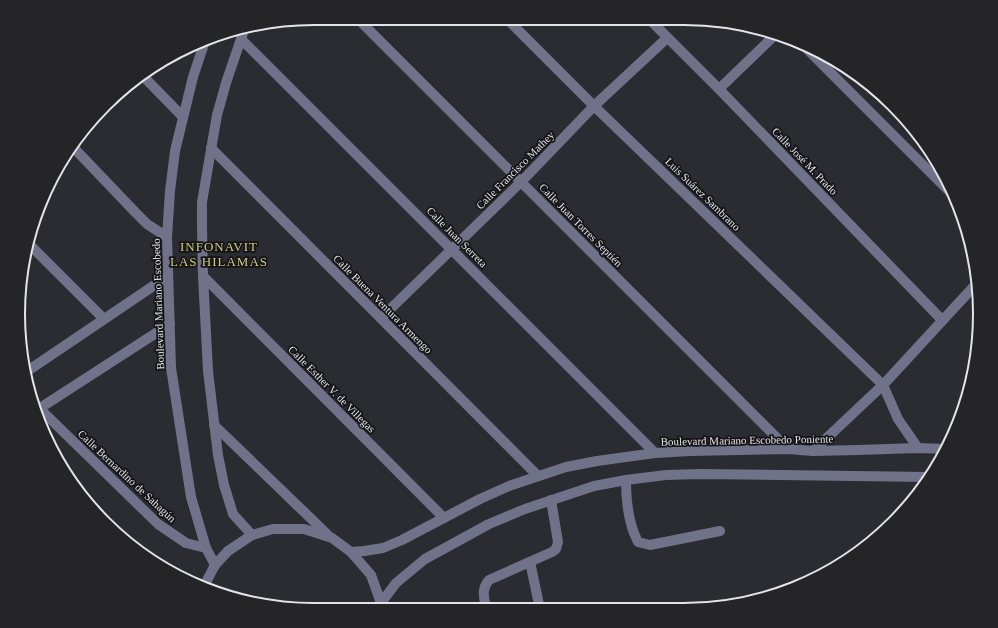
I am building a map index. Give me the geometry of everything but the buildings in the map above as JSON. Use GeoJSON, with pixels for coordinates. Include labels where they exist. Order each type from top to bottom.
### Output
{"type":"FeatureCollection","features":[{"type":"Feature","properties":{"kind":"street","name":"Calle Juan Torres Septién"},"geometry":{"type":"LineString","coordinates":[[364,25],[788,449]]}},
{"type":"Feature","properties":{"kind":"street","name":"Luis Suárez Sambrano"},"geometry":{"type":"LineString","coordinates":[[513,25],[594,106],[883,385]]}},
{"type":"Feature","properties":{"kind":"street","name":"Calle José M. Prado"},"geometry":{"type":"LineString","coordinates":[[655,25],[719,89],[942,320]]}},
{"type":"Feature","properties":{"kind":"street"},"geometry":{"type":"LineString","coordinates":[[242,34],[221,102],[211,148],[202,202],[203,276],[208,371],[218,455],[224,485],[233,514],[252,535]]}},
{"type":"Feature","properties":{"kind":"street","name":"Calle Juan Serreta"},"geometry":{"type":"LineString","coordinates":[[242,34],[452,249],[655,453]]}},
{"type":"Feature","properties":{"kind":"street","name":"Calle Francisco Mathey"},"geometry":{"type":"LineString","coordinates":[[381,318],[522,182],[594,106],[667,38]]}},
{"type":"Feature","properties":{"kind":"street"},"geometry":{"type":"LineString","coordinates":[[719,89],[771,38]]}},
{"type":"Feature","properties":{"kind":"street","name":"Boulevard Mariano Escobedo"},"geometry":{"type":"LineString","coordinates":[[203,47],[193,77],[175,151],[170,191],[167,237],[171,368],[191,497],[206,548],[215,565]]}},
{"type":"Feature","properties":{"kind":"street"},"geometry":{"type":"LineString","coordinates":[[814,56],[942,184]]}},
{"type":"Feature","properties":{"kind":"street"},"geometry":{"type":"LineString","coordinates":[[146,79],[183,117]]}},
{"type":"Feature","properties":{"kind":"street","name":"Calle Buena Ventura Armengo"},"geometry":{"type":"LineString","coordinates":[[211,148],[538,476]]}},
{"type":"Feature","properties":{"kind":"street"},"geometry":{"type":"LineString","coordinates":[[76,150],[147,224],[167,237]]}},
{"type":"Feature","properties":{"kind":"street"},"geometry":{"type":"LineString","coordinates":[[33,248],[104,319]]}},
{"type":"Feature","properties":{"kind":"street"},"geometry":{"type":"LineString","coordinates":[[31,369],[168,276]]}},
{"type":"Feature","properties":{"kind":"street","name":"Calle Esther V. de Villegas"},"geometry":{"type":"LineString","coordinates":[[203,276],[444,518]]}},
{"type":"Feature","properties":{"kind":"street"},"geometry":{"type":"LineString","coordinates":[[813,451],[883,385],[972,289]]}},
{"type":"Feature","properties":{"kind":"street"},"geometry":{"type":"LineString","coordinates":[[40,408],[170,324]]}},
{"type":"Feature","properties":{"kind":"street"},"geometry":{"type":"LineString","coordinates":[[883,385],[898,419],[918,448]]}},
{"type":"Feature","properties":{"kind":"street","name":"Calle Bernardino de Sahagún"},"geometry":{"type":"LineString","coordinates":[[42,413],[158,524],[186,543],[206,548]]}},
{"type":"Feature","properties":{"kind":"street"},"geometry":{"type":"LineString","coordinates":[[214,425],[332,538],[351,552],[370,575],[381,603]]}},
{"type":"Feature","properties":{"kind":"street","name":"Boulevard Mariano Escobedo Poniente"},"geometry":{"type":"LineString","coordinates":[[351,552],[383,548],[402,540],[495,492],[566,467],[597,461],[655,453],[788,449],[813,451],[939,449]]}},
{"type":"Feature","properties":{"kind":"street"},"geometry":{"type":"LineString","coordinates":[[384,603],[396,582],[425,559],[489,524],[525,509],[594,486],[666,475],[700,474],[923,477]]}},
{"type":"Feature","properties":{"kind":"street"},"geometry":{"type":"LineString","coordinates":[[626,480],[626,498],[633,532],[638,542],[650,545],[720,531]]}},
{"type":"Feature","properties":{"kind":"street"},"geometry":{"type":"LineString","coordinates":[[485,603],[483,593],[485,584],[489,580],[556,549],[558,542],[551,500]]}},
{"type":"Feature","properties":{"kind":"street"},"geometry":{"type":"LineString","coordinates":[[206,582],[215,565],[228,551],[252,535],[273,529],[304,529],[332,538]]}},
{"type":"Feature","properties":{"kind":"street"},"geometry":{"type":"LineString","coordinates":[[530,562],[539,603]]}},
{"type":"Feature","properties":{"kind":"district","name":"INFONAVIT LAS HILAMAS"},"geometry":{"type":"Point","coordinates":[219,254]}}]}
